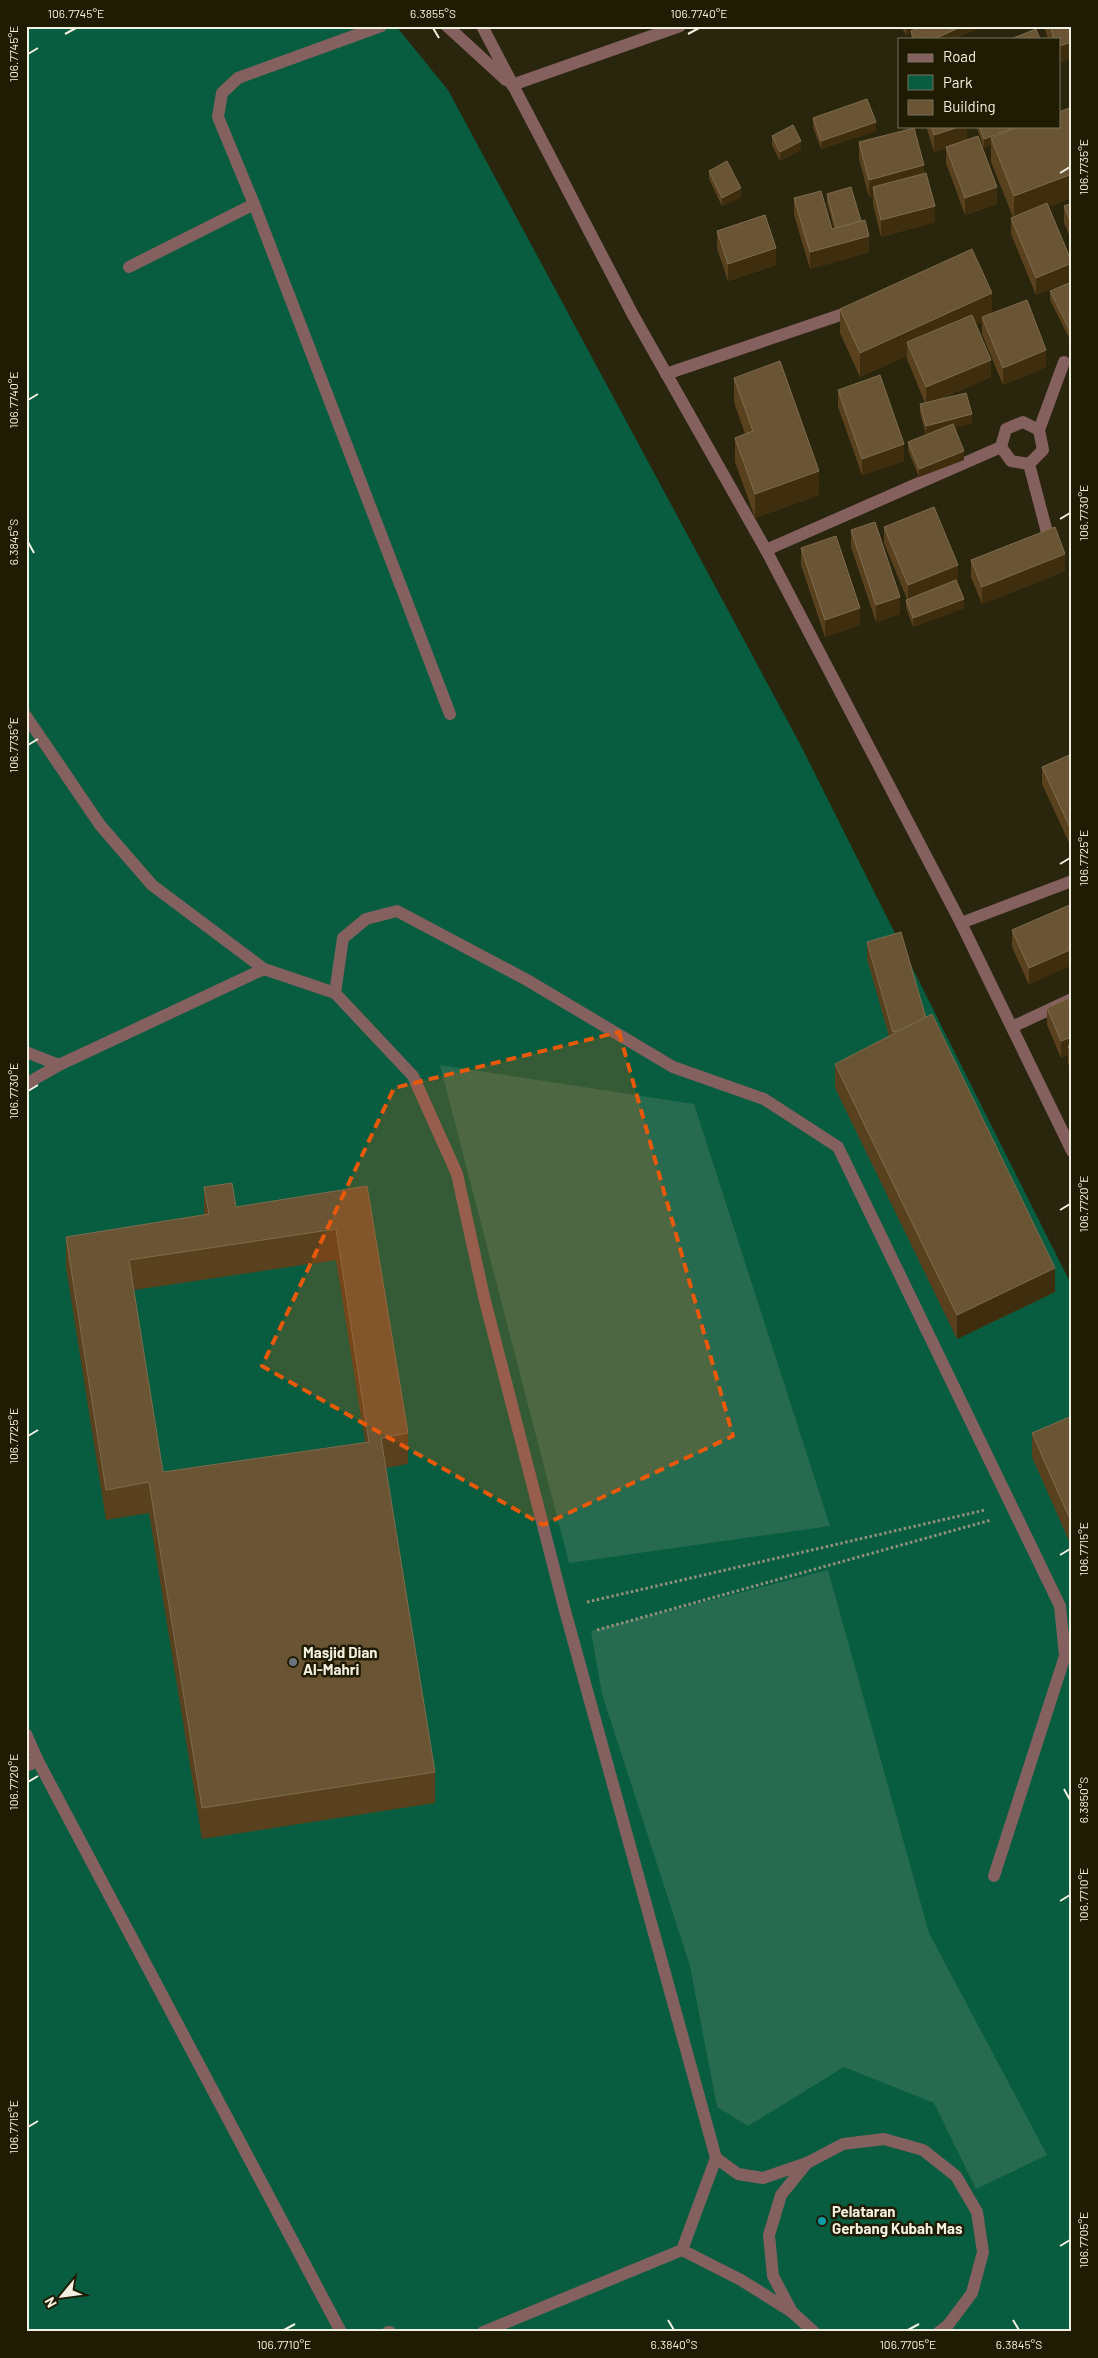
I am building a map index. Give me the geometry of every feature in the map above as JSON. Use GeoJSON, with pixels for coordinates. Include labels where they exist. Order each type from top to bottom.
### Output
{"type":"FeatureCollection","features":[{"type":"Feature","properties":{"kind":"street"},"geometry":{"type":"LineString","coordinates":[[381,26],[238,78],[222,93],[218,117],[254,204],[450,714]]}},
{"type":"Feature","properties":{"kind":"street"},"geometry":{"type":"LineString","coordinates":[[448,26],[512,85]]}},
{"type":"Feature","properties":{"kind":"street"},"geometry":{"type":"LineString","coordinates":[[482,26],[666,374],[766,550],[961,923],[1072,1151]]}},
{"type":"Feature","properties":{"kind":"street"},"geometry":{"type":"LineString","coordinates":[[512,85],[680,26]]}},
{"type":"Feature","properties":{"kind":"street"},"geometry":{"type":"LineString","coordinates":[[129,267],[254,204]]}},
{"type":"Feature","properties":{"kind":"street"},"geometry":{"type":"LineString","coordinates":[[666,374],[870,305]]}},
{"type":"Feature","properties":{"kind":"street"},"geometry":{"type":"LineString","coordinates":[[1029,464],[1043,450],[1039,430],[1064,362]]}},
{"type":"Feature","properties":{"kind":"street"},"geometry":{"type":"LineString","coordinates":[[766,550],[1001,447],[1006,430],[1023,422],[1039,430]]}},
{"type":"Feature","properties":{"kind":"street"},"geometry":{"type":"LineString","coordinates":[[1001,447],[1011,462],[1029,464]]}},
{"type":"Feature","properties":{"kind":"street"},"geometry":{"type":"LineString","coordinates":[[1029,464],[1049,540]]}},
{"type":"Feature","properties":{"kind":"street"},"geometry":{"type":"LineString","coordinates":[[26,716],[100,825],[152,885],[264,969],[335,993],[413,1076],[456,1174],[484,1297],[564,1607],[716,2158],[682,2250],[483,2332]]}},
{"type":"Feature","properties":{"kind":"street"},"geometry":{"type":"LineString","coordinates":[[961,923],[1072,882]]}},
{"type":"Feature","properties":{"kind":"street"},"geometry":{"type":"LineString","coordinates":[[335,993],[343,938],[366,919],[398,911],[527,980],[673,1067],[764,1099],[838,1147],[1012,1509],[1066,1608],[1064,1656],[994,1876]]}},
{"type":"Feature","properties":{"kind":"street"},"geometry":{"type":"LineString","coordinates":[[26,1084],[59,1065],[264,969]]}},
{"type":"Feature","properties":{"kind":"street"},"geometry":{"type":"LineString","coordinates":[[1012,1027],[1072,999]]}},
{"type":"Feature","properties":{"kind":"street"},"geometry":{"type":"LineString","coordinates":[[26,1052],[59,1065]]}},
{"type":"Feature","properties":{"kind":"street"},"geometry":{"type":"LineString","coordinates":[[26,1734],[32,1764],[341,2332]]}},
{"type":"Feature","properties":{"kind":"street"},"geometry":{"type":"LineString","coordinates":[[716,2158],[738,2174],[763,2178],[807,2163],[843,2144],[884,2139],[923,2150],[956,2176],[977,2212],[983,2252],[972,2292],[944,2330]]}},
{"type":"Feature","properties":{"kind":"street"},"geometry":{"type":"LineString","coordinates":[[792,2312],[773,2276],[769,2235],[781,2195],[807,2163]]}},
{"type":"Feature","properties":{"kind":"street"},"geometry":{"type":"LineString","coordinates":[[682,2250],[741,2280],[792,2312],[814,2332]]}},
{"type":"Feature","properties":{"kind":"path"},"geometry":{"type":"LineString","coordinates":[[564,1607],[1012,1509]]}},
{"type":"Feature","properties":{"kind":"path"},"geometry":{"type":"LineString","coordinates":[[573,1637],[1012,1509]]}},
{"type":"Feature","properties":{"kind":"highlighted area"},"geometry":{"type":"Polygon","coordinates":[[[619,1032],[733,1436],[543,1525],[262,1366],[394,1088],[619,1032]]]}},
{"type":"Feature","properties":{"kind":"green space"},"geometry":{"type":"Polygon","coordinates":[[[26,26],[396,26],[448,90],[800,744],[1072,1286],[1072,2332],[26,2332],[26,26]]]}},
{"type":"Feature","properties":{"kind":"green space"},"geometry":{"type":"Polygon","coordinates":[[[440,1065],[694,1104],[830,1526],[569,1563],[440,1065]]]}},
{"type":"Feature","properties":{"kind":"green space"},"geometry":{"type":"Polygon","coordinates":[[[828,1570],[929,1933],[1047,2155],[976,2189],[934,2103],[844,2067],[748,2126],[717,2107],[690,1966],[602,1694],[591,1631],[828,1570]]]}},
{"type":"Feature","properties":{"kind":"building"},"geometry":{"type":"Polygon","coordinates":[[[923,26],[963,26],[936,38],[914,38],[911,31],[923,26]]]}},
{"type":"Feature","properties":{"kind":"building"},"geometry":{"type":"Polygon","coordinates":[[[1050,26],[1072,26],[1072,42],[1060,46],[1060,38],[1054,38],[1050,26]]]}},
{"type":"Feature","properties":{"kind":"building"},"geometry":{"type":"Polygon","coordinates":[[[1036,29],[1040,38],[1014,38],[1036,29]]]}},
{"type":"Feature","properties":{"kind":"building"},"geometry":{"type":"Polygon","coordinates":[[[867,99],[876,122],[821,141],[813,118],[867,99]]]}},
{"type":"Feature","properties":{"kind":"building"},"geometry":{"type":"Polygon","coordinates":[[[1072,107],[1072,174],[1014,196],[991,138],[1016,128],[1060,128],[1060,112],[1072,107]]]}},
{"type":"Feature","properties":{"kind":"building"},"geometry":{"type":"Polygon","coordinates":[[[793,125],[801,141],[780,152],[772,136],[793,125]]]}},
{"type":"Feature","properties":{"kind":"building"},"geometry":{"type":"Polygon","coordinates":[[[914,128],[924,165],[869,180],[859,142],[914,128]]]}},
{"type":"Feature","properties":{"kind":"building"},"geometry":{"type":"Polygon","coordinates":[[[932,128],[956,128],[934,135],[932,128]]]}},
{"type":"Feature","properties":{"kind":"building"},"geometry":{"type":"Polygon","coordinates":[[[980,128],[1014,128],[984,139],[980,128]]]}},
{"type":"Feature","properties":{"kind":"building"},"geometry":{"type":"Polygon","coordinates":[[[978,136],[997,187],[965,198],[946,147],[978,136]]]}},
{"type":"Feature","properties":{"kind":"building"},"geometry":{"type":"Polygon","coordinates":[[[727,161],[741,188],[722,198],[709,171],[727,161]]]}},
{"type":"Feature","properties":{"kind":"building"},"geometry":{"type":"Polygon","coordinates":[[[926,173],[935,206],[881,220],[873,187],[926,173]]]}},
{"type":"Feature","properties":{"kind":"building"},"geometry":{"type":"Polygon","coordinates":[[[851,187],[861,221],[836,228],[827,194],[851,187]]]}},
{"type":"Feature","properties":{"kind":"building"},"geometry":{"type":"Polygon","coordinates":[[[821,191],[832,229],[865,220],[869,236],[810,252],[794,198],[821,191]]]}},
{"type":"Feature","properties":{"kind":"building"},"geometry":{"type":"Polygon","coordinates":[[[1047,203],[1072,263],[1036,278],[1011,218],[1047,203]]]}},
{"type":"Feature","properties":{"kind":"building"},"geometry":{"type":"Polygon","coordinates":[[[1072,203],[1072,225],[1064,206],[1072,203]]]}},
{"type":"Feature","properties":{"kind":"building"},"geometry":{"type":"Polygon","coordinates":[[[765,215],[776,248],[728,264],[717,231],[765,215]]]}},
{"type":"Feature","properties":{"kind":"building"},"geometry":{"type":"Polygon","coordinates":[[[972,249],[992,293],[860,353],[840,309],[972,249]]]}},
{"type":"Feature","properties":{"kind":"building"},"geometry":{"type":"Polygon","coordinates":[[[1072,283],[1072,335],[1050,291],[1072,283]]]}},
{"type":"Feature","properties":{"kind":"building"},"geometry":{"type":"Polygon","coordinates":[[[1027,300],[1046,350],[1003,368],[982,317],[1027,300]]]}},
{"type":"Feature","properties":{"kind":"building"},"geometry":{"type":"Polygon","coordinates":[[[972,315],[991,360],[926,387],[907,342],[972,315]]]}},
{"type":"Feature","properties":{"kind":"building"},"geometry":{"type":"Polygon","coordinates":[[[780,361],[819,471],[755,494],[735,438],[753,431],[734,378],[780,361]]]}},
{"type":"Feature","properties":{"kind":"building"},"geometry":{"type":"Polygon","coordinates":[[[880,375],[904,444],[862,459],[838,390],[880,375]]]}},
{"type":"Feature","properties":{"kind":"building"},"geometry":{"type":"Polygon","coordinates":[[[966,393],[972,414],[926,426],[920,404],[966,393]]]}},
{"type":"Feature","properties":{"kind":"building"},"geometry":{"type":"Polygon","coordinates":[[[953,424],[964,451],[919,469],[908,442],[953,424]]]}},
{"type":"Feature","properties":{"kind":"building"},"geometry":{"type":"Polygon","coordinates":[[[934,507],[958,565],[908,585],[884,527],[934,507]]]}},
{"type":"Feature","properties":{"kind":"building"},"geometry":{"type":"Polygon","coordinates":[[[875,522],[900,597],[876,605],[851,530],[875,522]]]}},
{"type":"Feature","properties":{"kind":"building"},"geometry":{"type":"Polygon","coordinates":[[[1055,527],[1065,554],[982,587],[971,560],[1055,527]]]}},
{"type":"Feature","properties":{"kind":"building"},"geometry":{"type":"Polygon","coordinates":[[[836,536],[860,608],[825,620],[801,548],[836,536]]]}},
{"type":"Feature","properties":{"kind":"building"},"geometry":{"type":"Polygon","coordinates":[[[956,580],[964,599],[913,618],[906,600],[956,580]]]}},
{"type":"Feature","properties":{"kind":"building"},"geometry":{"type":"Polygon","coordinates":[[[1072,754],[1072,832],[1042,767],[1072,754]]]}},
{"type":"Feature","properties":{"kind":"building"},"geometry":{"type":"Polygon","coordinates":[[[1072,904],[1072,949],[1029,968],[1012,930],[1072,904]]]}},
{"type":"Feature","properties":{"kind":"building"},"geometry":{"type":"Polygon","coordinates":[[[901,932],[926,1018],[893,1032],[867,942],[901,932]]]}},
{"type":"Feature","properties":{"kind":"building"},"geometry":{"type":"Polygon","coordinates":[[[1072,997],[1072,1037],[1061,1041],[1047,1008],[1072,997]]]}},
{"type":"Feature","properties":{"kind":"building"},"geometry":{"type":"Polygon","coordinates":[[[932,1014],[1055,1268],[957,1315],[835,1064],[932,1014]]]}},
{"type":"Feature","properties":{"kind":"building"},"geometry":{"type":"Polygon","coordinates":[[[1072,1044],[1072,1055],[1068,1046],[1072,1044]]]}},
{"type":"Feature","properties":{"kind":"building","name":"Masjid Dian Al-Mahri"},"geometry":{"type":"Polygon","coordinates":[[[232,1183],[236,1207],[367,1186],[408,1433],[381,1438],[435,1772],[202,1808],[149,1482],[106,1490],[66,1237],[209,1214],[204,1187],[232,1183]],[[336,1229],[129,1260],[163,1472],[369,1442],[336,1229]]]}},
{"type":"Feature","properties":{"kind":"building"},"geometry":{"type":"Polygon","coordinates":[[[1072,1416],[1072,1516],[1069,1517],[1032,1433],[1072,1416]]]}},
{"type":"Feature","properties":{"kind":"place","name":"Masjid Dian Al-Mahri"},"geometry":{"type":"Point","coordinates":[293,1662]}},
{"type":"Feature","properties":{"kind":"place","name":"Pelataran Gerbang Kubah Mas"},"geometry":{"type":"Point","coordinates":[822,2221]}}]}
